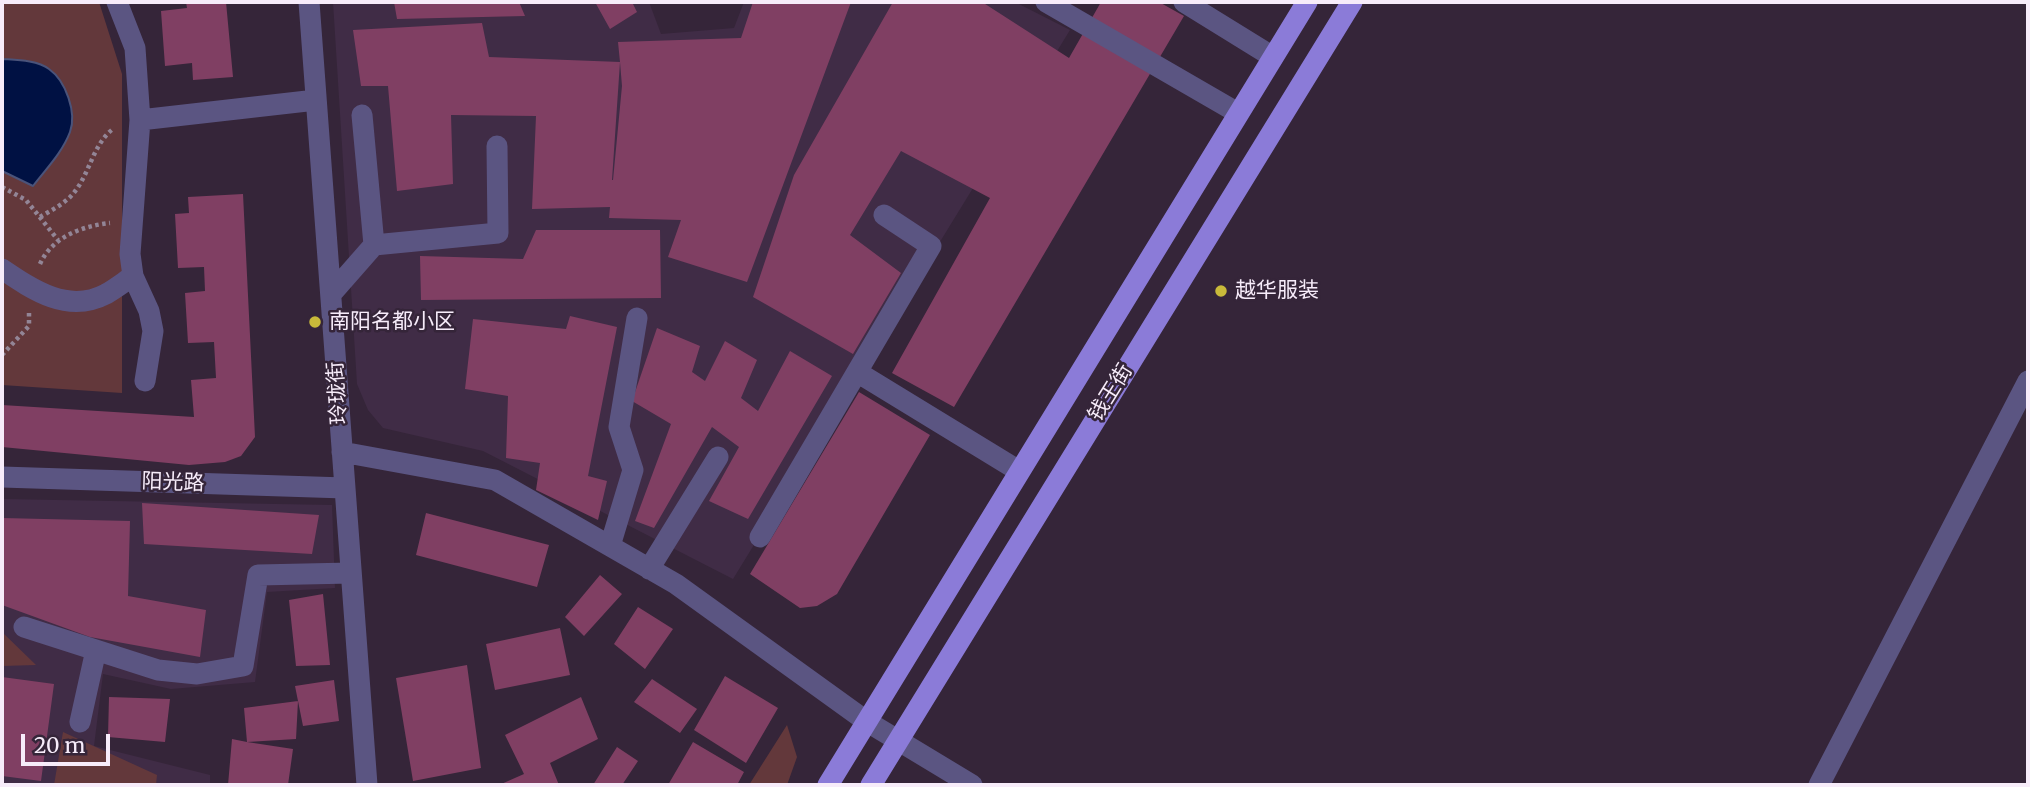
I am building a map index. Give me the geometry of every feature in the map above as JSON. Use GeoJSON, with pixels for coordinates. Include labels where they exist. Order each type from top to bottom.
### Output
{"type":"FeatureCollection","features":[{"type":"Feature","properties":{"kind":"main road","name":"钱王街"},"geometry":{"type":"LineString","coordinates":[[828,785],[1307,2]]}},
{"type":"Feature","properties":{"kind":"main road","name":"钱王街"},"geometry":{"type":"LineString","coordinates":[[871,785],[1352,2]]}},
{"type":"Feature","properties":{"kind":"street"},"geometry":{"type":"LineString","coordinates":[[117,2],[135,47],[140,120],[130,254],[133,276],[149,312],[153,331],[145,381]]}},
{"type":"Feature","properties":{"kind":"street","name":"玲珑街"},"geometry":{"type":"LineString","coordinates":[[309,2],[367,785]]}},
{"type":"Feature","properties":{"kind":"street"},"geometry":{"type":"LineString","coordinates":[[1046,2],[1238,113]]}},
{"type":"Feature","properties":{"kind":"street"},"geometry":{"type":"LineString","coordinates":[[1184,2],[1273,57]]}},
{"type":"Feature","properties":{"kind":"street"},"geometry":{"type":"LineString","coordinates":[[140,120],[316,100]]}},
{"type":"Feature","properties":{"kind":"street"},"geometry":{"type":"LineString","coordinates":[[362,115],[374,246]]}},
{"type":"Feature","properties":{"kind":"street"},"geometry":{"type":"LineString","coordinates":[[331,294],[374,246],[498,233],[497,146]]}},
{"type":"Feature","properties":{"kind":"street"},"geometry":{"type":"LineString","coordinates":[[760,537],[931,246],[884,215]]}},
{"type":"Feature","properties":{"kind":"street"},"geometry":{"type":"LineString","coordinates":[[2,269],[29,287],[59,300],[83,303],[107,294],[133,276]]}},
{"type":"Feature","properties":{"kind":"street"},"geometry":{"type":"LineString","coordinates":[[610,546],[633,470],[620,427],[637,318]]}},
{"type":"Feature","properties":{"kind":"street"},"geometry":{"type":"LineString","coordinates":[[857,372],[1019,471]]}},
{"type":"Feature","properties":{"kind":"street"},"geometry":{"type":"LineString","coordinates":[[1819,785],[2028,381]]}},
{"type":"Feature","properties":{"kind":"street"},"geometry":{"type":"LineString","coordinates":[[342,452],[495,480],[676,584],[866,722],[972,785]]}},
{"type":"Feature","properties":{"kind":"street"},"geometry":{"type":"LineString","coordinates":[[649,569],[718,457]]}},
{"type":"Feature","properties":{"kind":"street","name":"阳光路"},"geometry":{"type":"LineString","coordinates":[[2,477],[345,488]]}},
{"type":"Feature","properties":{"kind":"street"},"geometry":{"type":"LineString","coordinates":[[24,626],[158,670],[197,674],[243,666],[258,575],[351,573]]}},
{"type":"Feature","properties":{"kind":"street"},"geometry":{"type":"LineString","coordinates":[[80,722],[96,650]]}},
{"type":"Feature","properties":{"kind":"path"},"geometry":{"type":"LineString","coordinates":[[40,217],[72,195],[90,166],[102,137],[118,125],[140,120]]}},
{"type":"Feature","properties":{"kind":"path"},"geometry":{"type":"LineString","coordinates":[[2,187],[26,200],[58,240]]}},
{"type":"Feature","properties":{"kind":"shaded area"},"geometry":{"type":"Polygon","coordinates":[[[2,2],[99,2],[122,74],[122,393],[2,385],[2,2]]]}},
{"type":"Feature","properties":{"kind":"shaded area"},"geometry":{"type":"Polygon","coordinates":[[[333,2],[649,2],[661,34],[734,28],[744,2],[1015,2],[1070,30],[733,579],[483,451],[383,428],[368,410],[357,384],[333,2]]]}},
{"type":"Feature","properties":{"kind":"shaded area"},"geometry":{"type":"Polygon","coordinates":[[[2,59],[33,62],[49,69],[65,89],[71,107],[72,124],[67,140],[33,186],[2,171],[2,59]]]}},
{"type":"Feature","properties":{"kind":"shaded area"},"geometry":{"type":"Polygon","coordinates":[[[2,499],[332,505],[335,588],[267,592],[255,682],[171,689],[103,674],[94,746],[210,775],[210,785],[2,785],[2,499]]]}},
{"type":"Feature","properties":{"kind":"shaded area"},"geometry":{"type":"Polygon","coordinates":[[[2,632],[36,665],[2,666],[2,632]]]}},
{"type":"Feature","properties":{"kind":"shaded area"},"geometry":{"type":"Polygon","coordinates":[[[787,725],[797,757],[787,785],[749,785],[787,725]]]}},
{"type":"Feature","properties":{"kind":"shaded area"},"geometry":{"type":"Polygon","coordinates":[[[63,732],[157,775],[156,785],[54,785],[63,732]]]}},
{"type":"Feature","properties":{"kind":"building"},"geometry":{"type":"Polygon","coordinates":[[[186,2],[226,2],[233,77],[193,80],[192,63],[165,66],[161,11],[187,8],[186,2]]]}},
{"type":"Feature","properties":{"kind":"building"},"geometry":{"type":"Polygon","coordinates":[[[394,2],[519,2],[525,16],[397,19],[394,2]]]}},
{"type":"Feature","properties":{"kind":"building"},"geometry":{"type":"Polygon","coordinates":[[[595,2],[632,2],[637,12],[610,29],[595,2]]]}},
{"type":"Feature","properties":{"kind":"building"},"geometry":{"type":"Polygon","coordinates":[[[753,2],[851,2],[747,282],[668,257],[681,220],[609,218],[610,207],[532,209],[536,116],[451,115],[453,184],[397,191],[388,86],[361,86],[353,30],[482,23],[489,57],[620,62],[618,42],[741,38],[753,2]],[[620,62],[612,180],[613,180],[622,86],[620,62]]]}},
{"type":"Feature","properties":{"kind":"building"},"geometry":{"type":"Polygon","coordinates":[[[893,2],[982,2],[1069,58],[1101,2],[1159,2],[1184,16],[954,407],[892,373],[990,198],[901,151],[850,235],[901,273],[853,354],[753,297],[794,175],[893,2]]]}},
{"type":"Feature","properties":{"kind":"building"},"geometry":{"type":"Polygon","coordinates":[[[243,194],[255,437],[241,456],[225,462],[189,465],[2,447],[2,405],[194,417],[191,380],[216,378],[214,342],[188,343],[185,293],[205,291],[204,267],[178,268],[175,214],[189,213],[188,197],[243,194]]]}},
{"type":"Feature","properties":{"kind":"building"},"geometry":{"type":"Polygon","coordinates":[[[536,230],[660,230],[661,298],[421,300],[420,256],[523,259],[536,230]]]}},
{"type":"Feature","properties":{"kind":"building"},"geometry":{"type":"Polygon","coordinates":[[[570,316],[617,327],[588,476],[607,481],[598,520],[536,490],[540,463],[506,458],[508,396],[465,389],[473,319],[566,329],[570,316]]]}},
{"type":"Feature","properties":{"kind":"building"},"geometry":{"type":"Polygon","coordinates":[[[657,328],[700,346],[692,372],[705,381],[725,341],[757,360],[741,398],[758,411],[790,351],[832,376],[748,519],[709,501],[739,447],[712,427],[654,528],[635,521],[671,424],[632,401],[657,328]]]}},
{"type":"Feature","properties":{"kind":"building"},"geometry":{"type":"Polygon","coordinates":[[[859,392],[930,435],[837,594],[817,606],[800,608],[750,574],[859,392]]]}},
{"type":"Feature","properties":{"kind":"building"},"geometry":{"type":"Polygon","coordinates":[[[142,503],[319,515],[312,554],[144,544],[142,503]]]}},
{"type":"Feature","properties":{"kind":"building"},"geometry":{"type":"Polygon","coordinates":[[[426,513],[549,545],[537,587],[416,555],[426,513]]]}},
{"type":"Feature","properties":{"kind":"building"},"geometry":{"type":"Polygon","coordinates":[[[2,518],[130,521],[128,596],[206,610],[200,657],[90,637],[2,605],[2,518]]]}},
{"type":"Feature","properties":{"kind":"building"},"geometry":{"type":"Polygon","coordinates":[[[600,575],[622,594],[584,636],[565,617],[600,575]]]}},
{"type":"Feature","properties":{"kind":"building"},"geometry":{"type":"Polygon","coordinates":[[[323,594],[330,665],[296,666],[289,600],[323,594]]]}},
{"type":"Feature","properties":{"kind":"building"},"geometry":{"type":"Polygon","coordinates":[[[638,607],[673,629],[645,669],[614,644],[638,607]]]}},
{"type":"Feature","properties":{"kind":"building"},"geometry":{"type":"Polygon","coordinates":[[[560,628],[570,675],[495,690],[486,644],[560,628]]]}},
{"type":"Feature","properties":{"kind":"building"},"geometry":{"type":"Polygon","coordinates":[[[467,665],[481,768],[413,781],[396,678],[467,665]]]}},
{"type":"Feature","properties":{"kind":"building"},"geometry":{"type":"Polygon","coordinates":[[[725,676],[778,708],[746,763],[694,730],[725,676]]]}},
{"type":"Feature","properties":{"kind":"building"},"geometry":{"type":"Polygon","coordinates":[[[2,677],[54,684],[41,781],[2,776],[2,677]]]}},
{"type":"Feature","properties":{"kind":"building"},"geometry":{"type":"Polygon","coordinates":[[[652,679],[697,709],[680,733],[634,702],[652,679]]]}},
{"type":"Feature","properties":{"kind":"building"},"geometry":{"type":"Polygon","coordinates":[[[334,680],[339,721],[303,726],[295,686],[334,680]]]}},
{"type":"Feature","properties":{"kind":"building"},"geometry":{"type":"Polygon","coordinates":[[[109,697],[170,699],[165,742],[108,737],[109,697]]]}},
{"type":"Feature","properties":{"kind":"building"},"geometry":{"type":"Polygon","coordinates":[[[581,697],[598,739],[550,763],[559,785],[499,785],[524,774],[505,735],[581,697]]]}},
{"type":"Feature","properties":{"kind":"building"},"geometry":{"type":"Polygon","coordinates":[[[298,701],[296,739],[247,742],[244,708],[298,701]]]}},
{"type":"Feature","properties":{"kind":"building"},"geometry":{"type":"Polygon","coordinates":[[[232,739],[293,749],[288,785],[228,785],[232,739]]]}},
{"type":"Feature","properties":{"kind":"building"},"geometry":{"type":"Polygon","coordinates":[[[693,742],[744,772],[737,785],[668,785],[693,742]]]}},
{"type":"Feature","properties":{"kind":"building"},"geometry":{"type":"Polygon","coordinates":[[[617,747],[638,761],[622,785],[593,785],[617,747]]]}},
{"type":"Feature","properties":{"kind":"place","name":"越华服装"},"geometry":{"type":"Point","coordinates":[1221,291]}},
{"type":"Feature","properties":{"kind":"place","name":"南阳名都小区"},"geometry":{"type":"Point","coordinates":[315,322]}}]}
